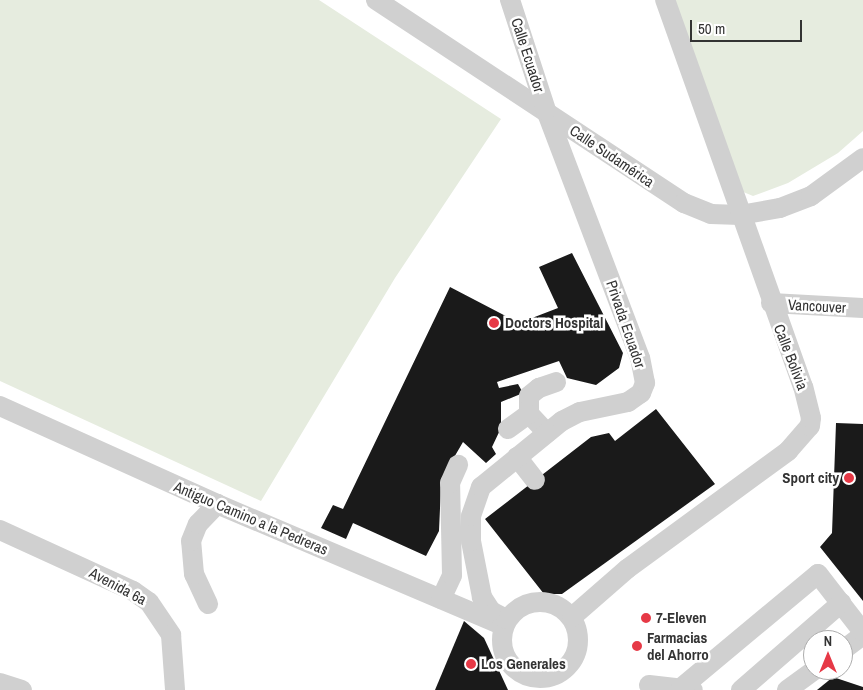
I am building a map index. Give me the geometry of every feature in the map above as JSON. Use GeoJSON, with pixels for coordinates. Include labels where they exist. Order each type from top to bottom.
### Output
{"type":"FeatureCollection","features":[{"type":"Feature","properties":{"kind":"street","name":"Calle Sudamérica"},"geometry":{"type":"LineString","coordinates":[[376,0],[546,110],[684,203],[711,214],[740,215],[780,208],[811,196],[863,158]]}},
{"type":"Feature","properties":{"kind":"street","name":"Calle Ecuador"},"geometry":{"type":"LineString","coordinates":[[510,0],[546,110]]}},
{"type":"Feature","properties":{"kind":"street","name":"Calle Bolivia"},"geometry":{"type":"LineString","coordinates":[[564,607],[645,545],[765,470],[788,451],[810,426],[810,408],[771,303],[665,0]]}},
{"type":"Feature","properties":{"kind":"street","name":"Privada Ecuador"},"geometry":{"type":"LineString","coordinates":[[505,622],[492,611],[482,597],[471,541],[471,516],[481,487],[547,433],[580,412],[628,402],[641,392],[645,383],[640,358],[546,110]]}},
{"type":"Feature","properties":{"kind":"street","name":"Vancouver"},"geometry":{"type":"LineString","coordinates":[[771,303],[863,308]]}},
{"type":"Feature","properties":{"kind":"street"},"geometry":{"type":"LineString","coordinates":[[547,433],[529,414],[529,396],[539,388],[556,382]]}},
{"type":"Feature","properties":{"kind":"street","name":"Antiguo Camino a la Pedreras"},"geometry":{"type":"LineString","coordinates":[[0,406],[217,504],[442,599],[505,622]]}},
{"type":"Feature","properties":{"kind":"street"},"geometry":{"type":"LineString","coordinates":[[508,429],[529,414]]}},
{"type":"Feature","properties":{"kind":"street"},"geometry":{"type":"LineString","coordinates":[[517,457],[535,480]]}},
{"type":"Feature","properties":{"kind":"street"},"geometry":{"type":"LineString","coordinates":[[442,599],[452,575],[450,484],[458,465]]}},
{"type":"Feature","properties":{"kind":"street"},"geometry":{"type":"LineString","coordinates":[[208,604],[194,574],[191,541],[198,524],[217,504]]}},
{"type":"Feature","properties":{"kind":"street","name":"Avenida 6a"},"geometry":{"type":"LineString","coordinates":[[0,530],[133,591],[149,602],[171,635],[175,690]]}},
{"type":"Feature","properties":{"kind":"street"},"geometry":{"type":"LineString","coordinates":[[649,684],[688,689],[818,574],[863,634],[853,642]]}},
{"type":"Feature","properties":{"kind":"street"},"geometry":{"type":"LineString","coordinates":[[541,603],[564,607],[579,645],[575,656],[558,682],[548,678],[524,683],[502,648],[505,622],[529,604],[541,603]]}},
{"type":"Feature","properties":{"kind":"street"},"geometry":{"type":"LineString","coordinates":[[742,690],[840,603]]}},
{"type":"Feature","properties":{"kind":"street"},"geometry":{"type":"LineString","coordinates":[[787,690],[803,679]]}},
{"type":"Feature","properties":{"kind":"street"},"geometry":{"type":"LineString","coordinates":[[0,683],[22,690]]}},
{"type":"Feature","properties":{"kind":"shaded area"},"geometry":{"type":"Polygon","coordinates":[[[0,0],[319,0],[501,119],[395,278],[261,501],[0,381],[0,0]]]}},
{"type":"Feature","properties":{"kind":"shaded area"},"geometry":{"type":"Polygon","coordinates":[[[669,0],[863,0],[863,131],[838,153],[788,183],[753,196],[741,191],[669,0]]]}},
{"type":"Feature","properties":{"kind":"building"},"geometry":{"type":"Polygon","coordinates":[[[572,253],[623,353],[619,368],[596,385],[567,378],[559,361],[497,382],[499,388],[518,384],[523,393],[501,402],[501,428],[492,447],[496,454],[486,463],[463,442],[449,466],[441,486],[439,531],[426,556],[353,523],[346,539],[321,528],[333,505],[343,509],[450,287],[519,323],[558,308],[539,267],[572,253]]]}},
{"type":"Feature","properties":{"kind":"building"},"geometry":{"type":"Polygon","coordinates":[[[656,409],[715,484],[562,594],[544,594],[485,519],[591,437],[609,433],[615,441],[656,409]]]}},
{"type":"Feature","properties":{"kind":"building","name":"Sport city"},"geometry":{"type":"Polygon","coordinates":[[[836,423],[863,424],[863,601],[820,547],[832,533],[836,423]]]}},
{"type":"Feature","properties":{"kind":"building","name":"Los Generales"},"geometry":{"type":"Polygon","coordinates":[[[464,621],[484,638],[508,690],[435,690],[464,621]]]}},
{"type":"Feature","properties":{"kind":"building"},"geometry":{"type":"Polygon","coordinates":[[[829,680],[842,680],[863,687],[863,690],[817,690],[829,680]]]}},
{"type":"Feature","properties":{"kind":"place","name":"Doctors Hospital"},"geometry":{"type":"Point","coordinates":[494,323]}},
{"type":"Feature","properties":{"kind":"place","name":"Sport city"},"geometry":{"type":"Point","coordinates":[849,478]}},
{"type":"Feature","properties":{"kind":"place","name":"7-Eleven"},"geometry":{"type":"Point","coordinates":[646,618]}},
{"type":"Feature","properties":{"kind":"place","name":"Farmacias del Ahorro"},"geometry":{"type":"Point","coordinates":[637,646]}},
{"type":"Feature","properties":{"kind":"place","name":"Los Generales"},"geometry":{"type":"Point","coordinates":[471,664]}}]}
